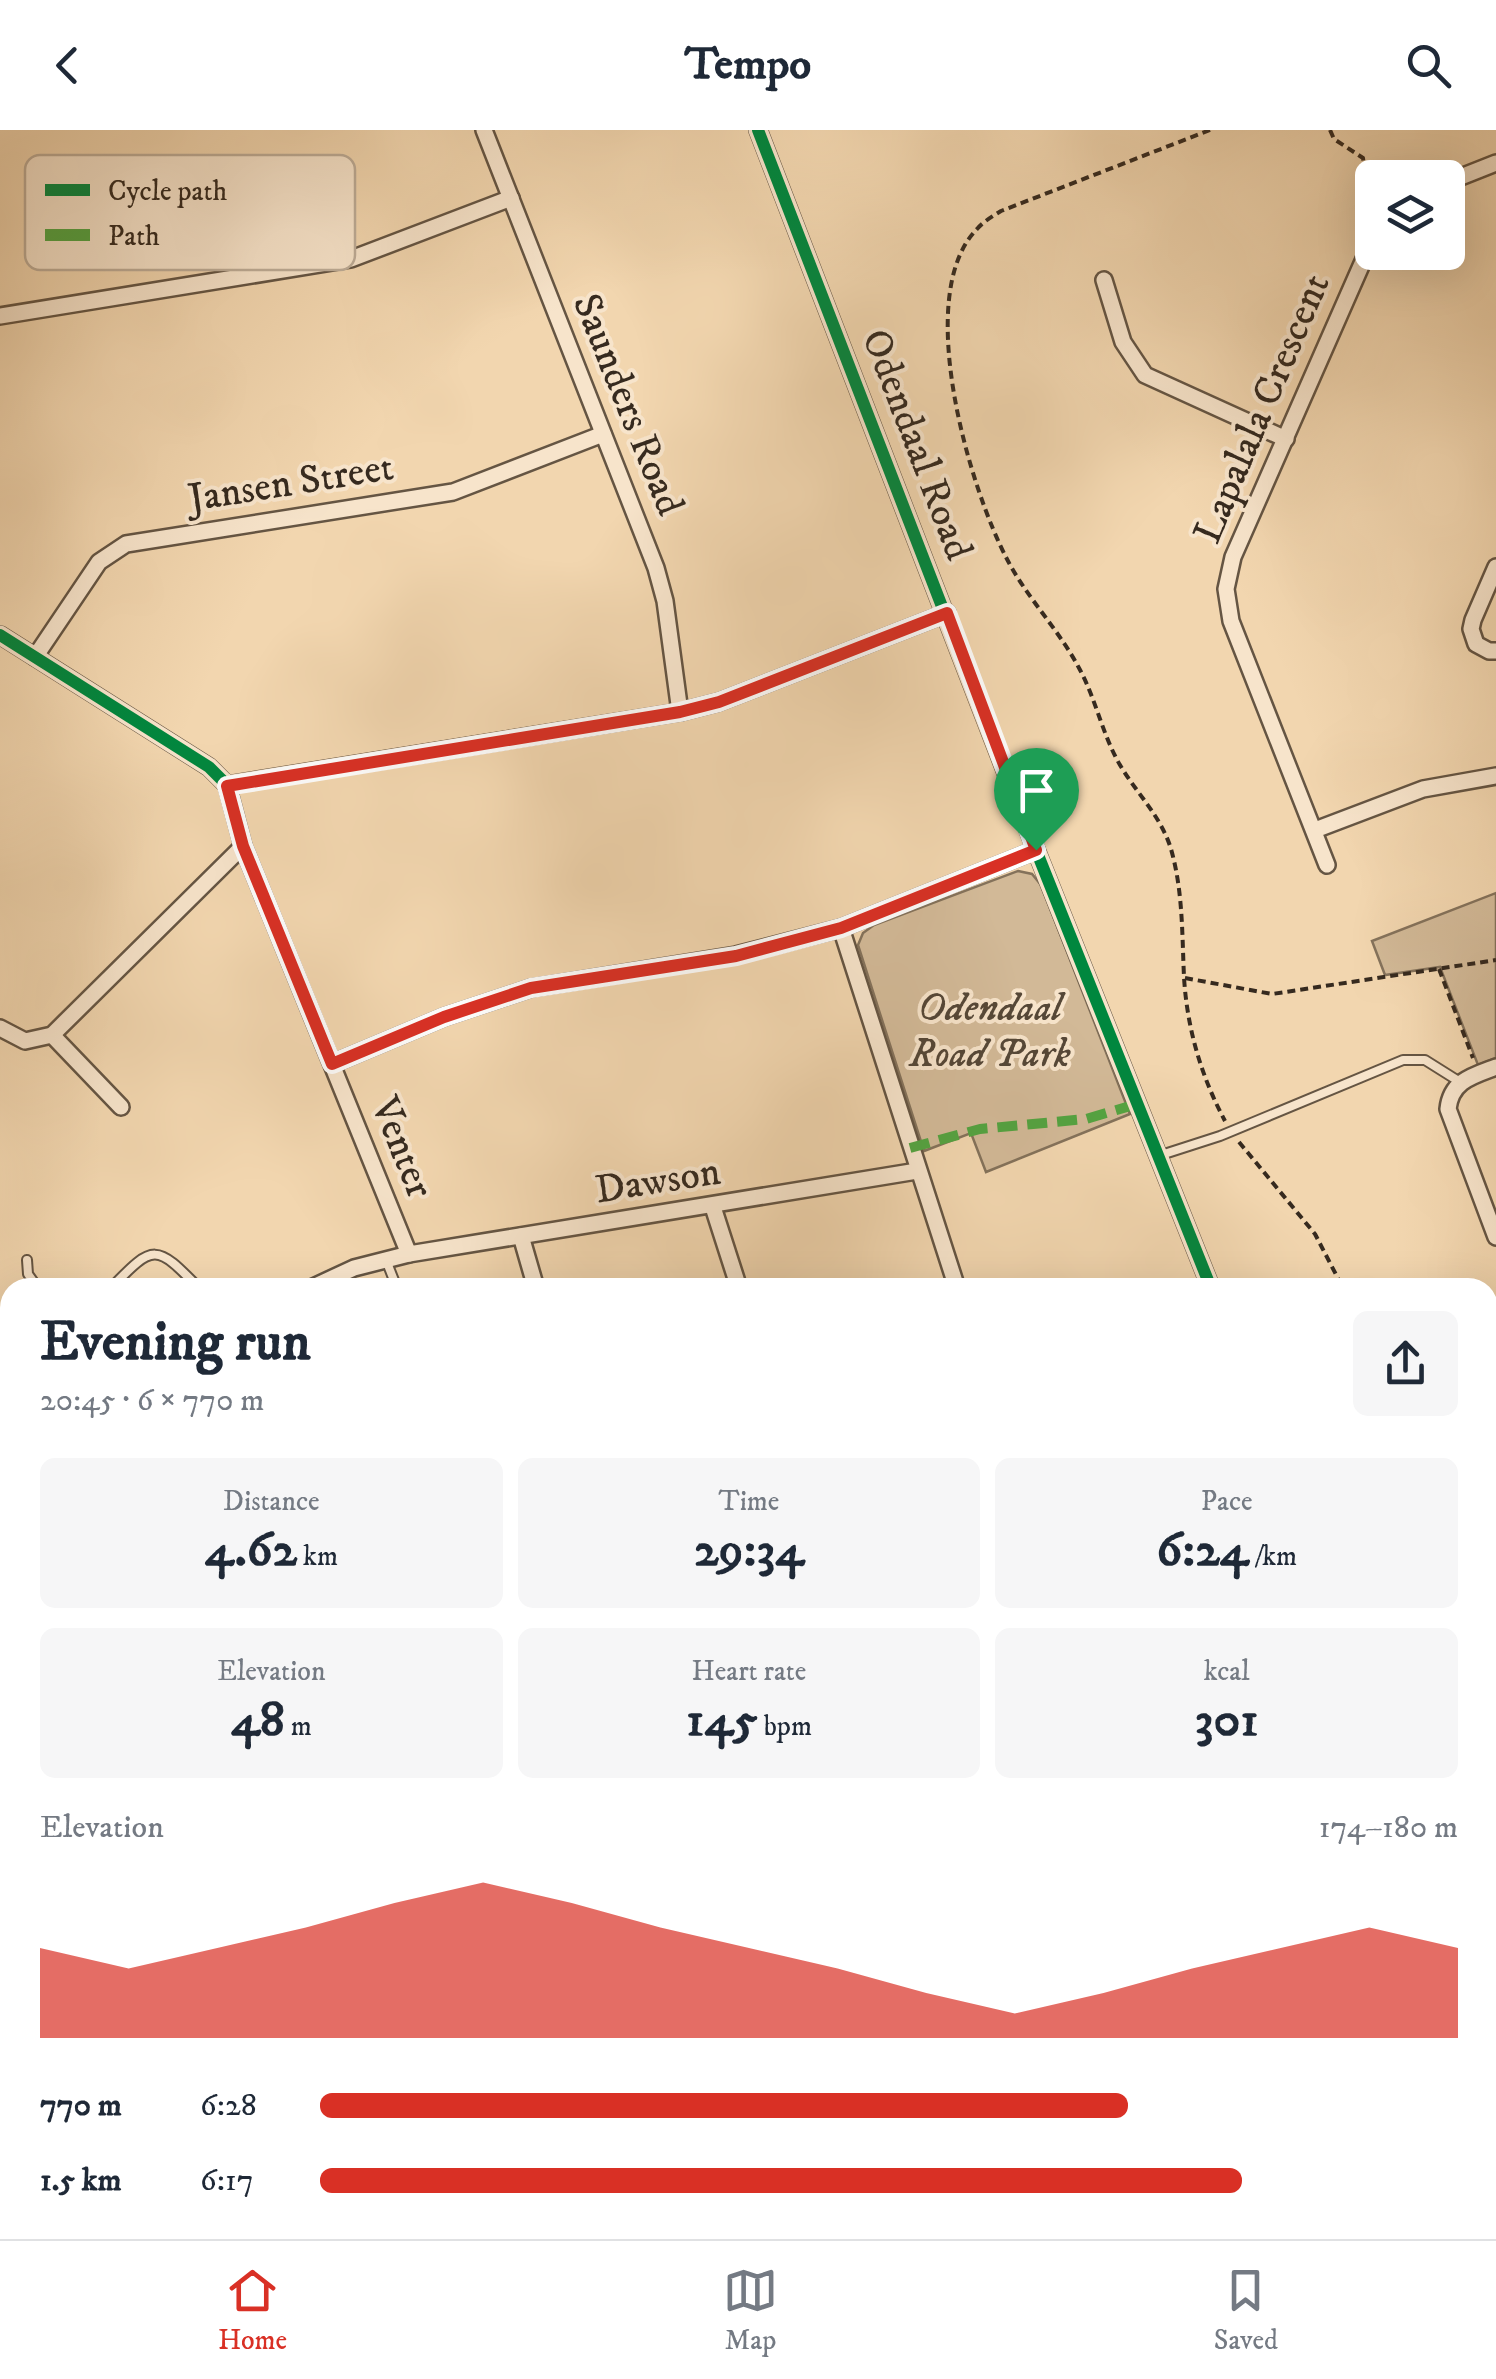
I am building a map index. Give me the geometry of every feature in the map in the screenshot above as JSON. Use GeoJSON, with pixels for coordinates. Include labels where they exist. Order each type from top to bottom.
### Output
{"type":"FeatureCollection","features":[{"type":"Feature","properties":{"kind":"street","name":"Saunders Road"},"geometry":{"type":"LineString","coordinates":[[484,130],[656,568],[665,601],[680,712]]}},
{"type":"Feature","properties":{"kind":"street","name":"Odendaal Road"},"geometry":{"type":"LineString","coordinates":[[758,130],[1036,850],[1207,1278]]}},
{"type":"Feature","properties":{"kind":"street"},"geometry":{"type":"LineString","coordinates":[[1465,176],[1496,164]]}},
{"type":"Feature","properties":{"kind":"street"},"geometry":{"type":"LineString","coordinates":[[355,257],[511,198]]}},
{"type":"Feature","properties":{"kind":"street"},"geometry":{"type":"LineString","coordinates":[[0,316],[283,270]]}},
{"type":"Feature","properties":{"kind":"street","name":"Lapalala Crescent"},"geometry":{"type":"LineString","coordinates":[[1327,864],[1226,600],[1233,556],[1359,270]]}},
{"type":"Feature","properties":{"kind":"street"},"geometry":{"type":"LineString","coordinates":[[1104,280],[1123,342],[1145,376],[1286,440]]}},
{"type":"Feature","properties":{"kind":"street","name":"Jansen Street"},"geometry":{"type":"LineString","coordinates":[[36,657],[99,562],[126,544],[453,492],[603,434]]}},
{"type":"Feature","properties":{"kind":"street"},"geometry":{"type":"LineString","coordinates":[[1496,566],[1492,589],[1472,629],[1476,644],[1496,651]]}},
{"type":"Feature","properties":{"kind":"street"},"geometry":{"type":"LineString","coordinates":[[0,635],[209,767],[227,786],[680,712],[719,702],[947,613]]}},
{"type":"Feature","properties":{"kind":"street"},"geometry":{"type":"LineString","coordinates":[[1315,830],[1423,789],[1496,776]]}},
{"type":"Feature","properties":{"kind":"street","name":"Venter"},"geometry":{"type":"LineString","coordinates":[[227,786],[243,846],[409,1254]]}},
{"type":"Feature","properties":{"kind":"street"},"geometry":{"type":"LineString","coordinates":[[0,1028],[25,1042],[52,1034],[243,846]]}},
{"type":"Feature","properties":{"kind":"street"},"geometry":{"type":"LineString","coordinates":[[332,1064],[478,1004],[531,988],[736,956],[841,928],[1036,850]]}},
{"type":"Feature","properties":{"kind":"street"},"geometry":{"type":"LineString","coordinates":[[841,928],[954,1278]]}},
{"type":"Feature","properties":{"kind":"street"},"geometry":{"type":"LineString","coordinates":[[52,1034],[121,1107]]}},
{"type":"Feature","properties":{"kind":"street"},"geometry":{"type":"LineString","coordinates":[[1496,1067],[1460,1082],[1450,1096],[1449,1116],[1496,1237]]}},
{"type":"Feature","properties":{"kind":"street","name":"Dawson"},"geometry":{"type":"LineString","coordinates":[[332,1278],[354,1268],[409,1254],[917,1172]]}},
{"type":"Feature","properties":{"kind":"street"},"geometry":{"type":"LineString","coordinates":[[712,1207],[736,1278]]}},
{"type":"Feature","properties":{"kind":"street"},"geometry":{"type":"LineString","coordinates":[[522,1236],[533,1278]]}},
{"type":"Feature","properties":{"kind":"lane"},"geometry":{"type":"LineString","coordinates":[[1158,1156],[1231,1132],[1404,1060],[1424,1060],[1460,1082]]}},
{"type":"Feature","properties":{"kind":"lane"},"geometry":{"type":"LineString","coordinates":[[120,1278],[138,1259],[150,1254],[169,1258],[189,1278]]}},
{"type":"Feature","properties":{"kind":"lane"},"geometry":{"type":"LineString","coordinates":[[27,1260],[31,1278]]}},
{"type":"Feature","properties":{"kind":"lane"},"geometry":{"type":"LineString","coordinates":[[386,1260],[394,1278]]}},
{"type":"Feature","properties":{"kind":"path"},"geometry":{"type":"LineString","coordinates":[[1210,130],[1001,211],[974,231],[949,294],[955,403],[972,475],[1006,557],[1080,670],[1110,746],[1171,848],[1180,900],[1184,978],[1206,1081],[1231,1132],[1315,1234],[1338,1278]]}},
{"type":"Feature","properties":{"kind":"path"},"geometry":{"type":"LineString","coordinates":[[1330,130],[1334,139],[1363,160]]}},
{"type":"Feature","properties":{"kind":"path"},"geometry":{"type":"LineString","coordinates":[[1184,978],[1272,994],[1496,960]]}},
{"type":"Feature","properties":{"kind":"path"},"geometry":{"type":"LineString","coordinates":[[1439,969],[1479,1074]]}},
{"type":"Feature","properties":{"kind":"green space","name":"Odendaal Road Park"},"geometry":{"type":"Polygon","coordinates":[[[1018,871],[1032,874],[1041,885],[1130,1114],[986,1172],[971,1133],[924,1151],[858,945],[863,933],[874,925],[1018,871]]]}},
{"type":"Feature","properties":{"kind":"green space"},"geometry":{"type":"Polygon","coordinates":[[[1496,893],[1496,1058],[1478,1065],[1440,967],[1385,975],[1372,941],[1496,893]]]}},
{"type":"Feature","properties":{"kind":"marked path"},"geometry":{"type":"LineString","coordinates":[[910,1148],[980,1129],[1086,1119],[1137,1104]]}},
{"type":"Feature","properties":{"kind":"cycle path"},"geometry":{"type":"LineString","coordinates":[[758,130],[1036,850],[1207,1278]]}},
{"type":"Feature","properties":{"kind":"cycle path"},"geometry":{"type":"LineString","coordinates":[[0,635],[209,767],[227,785],[680,712],[719,702],[947,613]]}},
{"type":"Feature","properties":{"kind":"route"},"geometry":{"type":"LineString","coordinates":[[947,613],[1036,850],[841,928],[736,956],[531,988],[444,1017],[332,1064],[243,846],[227,786],[680,712],[719,702],[947,613]]}}]}
